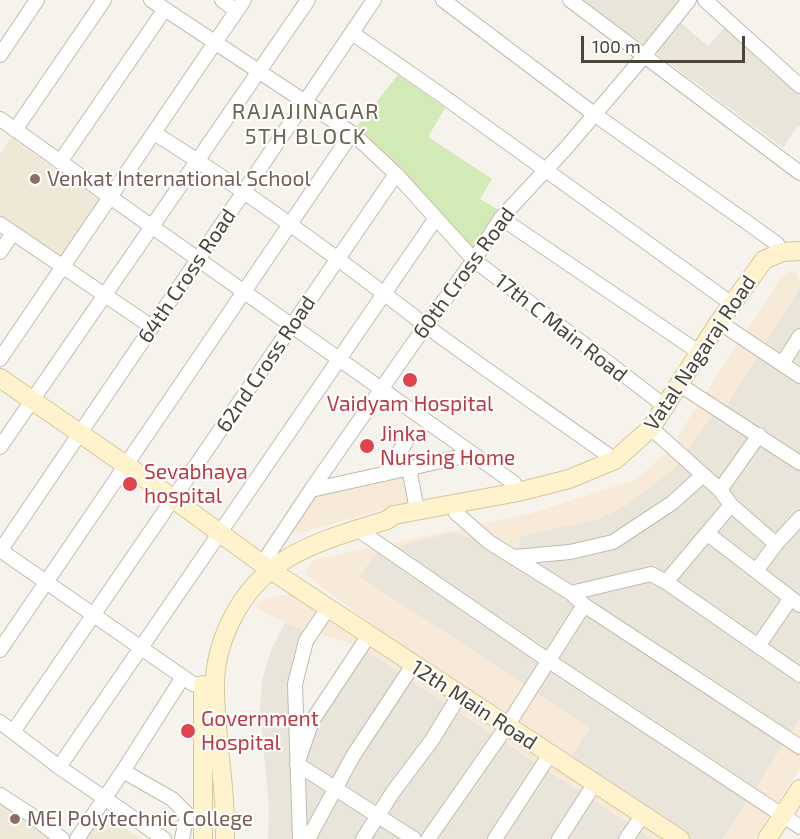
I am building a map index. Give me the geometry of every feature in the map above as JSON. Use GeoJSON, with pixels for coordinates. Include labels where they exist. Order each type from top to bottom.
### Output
{"type":"FeatureCollection","features":[{"type":"Feature","properties":{"kind":"main road","name":"Vatal Nagaraj Road"},"geometry":{"type":"LineString","coordinates":[[203,839],[203,671],[225,616],[237,593],[299,539],[387,514],[394,515],[518,492],[569,478],[615,460],[651,428],[732,304],[764,260],[791,252]]}},
{"type":"Feature","properties":{"kind":"main road","name":"12th Main Road"},"geometry":{"type":"LineString","coordinates":[[0,378],[265,567],[680,839]]}},
{"type":"Feature","properties":{"kind":"main road","name":"Vatal Nagaraj Road"},"geometry":{"type":"LineString","coordinates":[[225,839],[215,672],[223,639],[232,619],[243,598],[265,567],[328,538],[387,520],[394,515]]}},
{"type":"Feature","properties":{"kind":"main road"},"geometry":{"type":"LineString","coordinates":[[767,839],[800,789]]}},
{"type":"Feature","properties":{"kind":"street"},"geometry":{"type":"LineString","coordinates":[[0,55],[37,0]]}},
{"type":"Feature","properties":{"kind":"street"},"geometry":{"type":"LineString","coordinates":[[15,130],[104,0]]}},
{"type":"Feature","properties":{"kind":"street","name":"17th C Main Road"},"geometry":{"type":"LineString","coordinates":[[151,0],[352,133],[396,174],[474,260],[666,407]]}},
{"type":"Feature","properties":{"kind":"street"},"geometry":{"type":"LineString","coordinates":[[0,359],[240,5],[222,0]]}},
{"type":"Feature","properties":{"kind":"street"},"geometry":{"type":"LineString","coordinates":[[0,447],[308,0]]}},
{"type":"Feature","properties":{"kind":"street","name":"64th Cross Road"},"geometry":{"type":"LineString","coordinates":[[0,550],[374,0]]}},
{"type":"Feature","properties":{"kind":"street"},"geometry":{"type":"LineString","coordinates":[[443,0],[594,114],[791,252]]}},
{"type":"Feature","properties":{"kind":"street"},"geometry":{"type":"LineString","coordinates":[[570,0],[800,173]]}},
{"type":"Feature","properties":{"kind":"street","name":"60th Cross Road"},"geometry":{"type":"LineString","coordinates":[[265,567],[311,490],[381,388],[474,260],[501,218],[546,170],[689,0]]}},
{"type":"Feature","properties":{"kind":"street"},"geometry":{"type":"LineString","coordinates":[[705,0],[800,86]]}},
{"type":"Feature","properties":{"kind":"street"},"geometry":{"type":"LineString","coordinates":[[60,162],[165,9]]}},
{"type":"Feature","properties":{"kind":"street"},"geometry":{"type":"LineString","coordinates":[[352,33],[732,304]]}},
{"type":"Feature","properties":{"kind":"street"},"geometry":{"type":"LineString","coordinates":[[0,119],[514,483],[518,492]]}},
{"type":"Feature","properties":{"kind":"street"},"geometry":{"type":"LineString","coordinates":[[154,133],[245,191],[385,292],[426,325],[615,460]]}},
{"type":"Feature","properties":{"kind":"street"},"geometry":{"type":"LineString","coordinates":[[0,650],[352,133]]}},
{"type":"Feature","properties":{"kind":"street","name":"62nd Cross Road"},"geometry":{"type":"LineString","coordinates":[[13,732],[396,174]]}},
{"type":"Feature","properties":{"kind":"street"},"geometry":{"type":"LineString","coordinates":[[59,766],[436,218]]}},
{"type":"Feature","properties":{"kind":"street"},"geometry":{"type":"LineString","coordinates":[[501,218],[700,353]]}},
{"type":"Feature","properties":{"kind":"street"},"geometry":{"type":"LineString","coordinates":[[0,224],[152,327]]}},
{"type":"Feature","properties":{"kind":"street"},"geometry":{"type":"LineString","coordinates":[[0,252],[13,233]]}},
{"type":"Feature","properties":{"kind":"street"},"geometry":{"type":"LineString","coordinates":[[720,322],[800,376]]}},
{"type":"Feature","properties":{"kind":"street"},"geometry":{"type":"LineString","coordinates":[[782,364],[800,336]]}},
{"type":"Feature","properties":{"kind":"street"},"geometry":{"type":"LineString","coordinates":[[680,385],[800,463]]}},
{"type":"Feature","properties":{"kind":"street"},"geometry":{"type":"LineString","coordinates":[[651,428],[720,490],[731,505],[776,544]]}},
{"type":"Feature","properties":{"kind":"street"},"geometry":{"type":"LineString","coordinates":[[720,490],[759,435]]}},
{"type":"Feature","properties":{"kind":"street"},"geometry":{"type":"LineString","coordinates":[[384,474],[406,442]]}},
{"type":"Feature","properties":{"kind":"street"},"geometry":{"type":"LineString","coordinates":[[311,490],[473,454]]}},
{"type":"Feature","properties":{"kind":"street"},"geometry":{"type":"LineString","coordinates":[[409,468],[417,510]]}},
{"type":"Feature","properties":{"kind":"street"},"geometry":{"type":"LineString","coordinates":[[515,557],[570,552],[613,543],[672,503],[703,475]]}},
{"type":"Feature","properties":{"kind":"street"},"geometry":{"type":"LineString","coordinates":[[453,504],[456,513],[489,542],[571,593],[584,605],[800,747]]}},
{"type":"Feature","properties":{"kind":"street"},"geometry":{"type":"LineString","coordinates":[[666,582],[731,505]]}},
{"type":"Feature","properties":{"kind":"street"},"geometry":{"type":"LineString","coordinates":[[756,572],[776,544],[800,518]]}},
{"type":"Feature","properties":{"kind":"street"},"geometry":{"type":"LineString","coordinates":[[357,529],[549,661],[800,827]]}},
{"type":"Feature","properties":{"kind":"street"},"geometry":{"type":"LineString","coordinates":[[708,534],[796,601],[758,646]]}},
{"type":"Feature","properties":{"kind":"street"},"geometry":{"type":"LineString","coordinates":[[0,550],[193,684],[203,685]]}},
{"type":"Feature","properties":{"kind":"street"},"geometry":{"type":"LineString","coordinates":[[571,593],[651,574],[800,675]]}},
{"type":"Feature","properties":{"kind":"street"},"geometry":{"type":"LineString","coordinates":[[428,839],[507,726],[584,605]]}},
{"type":"Feature","properties":{"kind":"street"},"geometry":{"type":"LineString","coordinates":[[300,839],[295,684],[306,641],[328,608]]}},
{"type":"Feature","properties":{"kind":"street"},"geometry":{"type":"LineString","coordinates":[[297,764],[312,721],[369,635]]}},
{"type":"Feature","properties":{"kind":"street"},"geometry":{"type":"LineString","coordinates":[[308,839],[353,756],[413,665]]}},
{"type":"Feature","properties":{"kind":"street"},"geometry":{"type":"LineString","coordinates":[[77,839],[183,677]]}},
{"type":"Feature","properties":{"kind":"street"},"geometry":{"type":"LineString","coordinates":[[363,839],[432,740],[460,694]]}},
{"type":"Feature","properties":{"kind":"street"},"geometry":{"type":"LineString","coordinates":[[0,722],[164,839]]}},
{"type":"Feature","properties":{"kind":"street"},"geometry":{"type":"LineString","coordinates":[[495,839],[550,754]]}},
{"type":"Feature","properties":{"kind":"street"},"geometry":{"type":"LineString","coordinates":[[297,764],[414,839]]}},
{"type":"Feature","properties":{"kind":"street"},"geometry":{"type":"LineString","coordinates":[[123,771],[172,799],[186,814],[182,839]]}},
{"type":"Feature","properties":{"kind":"street"},"geometry":{"type":"LineString","coordinates":[[559,839],[595,783]]}},
{"type":"Feature","properties":{"kind":"street"},"geometry":{"type":"LineString","coordinates":[[0,795],[62,839]]}},
{"type":"Feature","properties":{"kind":"street"},"geometry":{"type":"LineString","coordinates":[[626,839],[643,815]]}},
{"type":"Feature","properties":{"kind":"shaded area"},"geometry":{"type":"Polygon","coordinates":[[[576,0],[687,0],[645,51],[576,0]]]}},
{"type":"Feature","properties":{"kind":"shaded area"},"geometry":{"type":"Polygon","coordinates":[[[678,21],[708,46],[728,24],[800,89],[800,127],[798,125],[783,148],[653,51],[678,21]]]}},
{"type":"Feature","properties":{"kind":"shaded area","name":"Venkat International School"},"geometry":{"type":"Polygon","coordinates":[[[11,138],[105,204],[64,264],[0,219],[0,154],[11,138]]]}},
{"type":"Feature","properties":{"kind":"shaded area"},"geometry":{"type":"Polygon","coordinates":[[[794,270],[800,287],[724,410],[718,408],[674,469],[627,505],[599,519],[520,536],[518,548],[510,549],[453,532],[376,553],[359,576],[589,727],[564,767],[304,574],[313,560],[529,514],[635,480],[666,454],[782,276],[794,270]]]}},
{"type":"Feature","properties":{"kind":"shaded area"},"geometry":{"type":"Polygon","coordinates":[[[800,287],[800,719],[723,839],[676,839],[564,767],[589,728],[359,577],[376,552],[453,532],[510,549],[518,548],[520,536],[599,519],[718,408],[724,409],[800,287]]]}},
{"type":"Feature","properties":{"kind":"shaded area"},"geometry":{"type":"Polygon","coordinates":[[[407,470],[412,501],[296,534],[290,531],[318,492],[407,470]]]}},
{"type":"Feature","properties":{"kind":"shaded area"},"geometry":{"type":"Polygon","coordinates":[[[290,593],[668,839],[652,839],[359,646],[285,623],[256,608],[257,602],[290,593]]]}},
{"type":"Feature","properties":{"kind":"shaded area"},"geometry":{"type":"Polygon","coordinates":[[[285,623],[315,633],[299,684],[300,738],[359,646],[652,839],[268,839],[269,806],[260,712],[262,680],[272,648],[285,623]]]}},
{"type":"Feature","properties":{"kind":"shaded area"},"geometry":{"type":"Polygon","coordinates":[[[800,719],[800,768],[754,839],[723,839],[800,719]]]}},
{"type":"Feature","properties":{"kind":"shaded area","name":"MEI Polytechnic College"},"geometry":{"type":"Polygon","coordinates":[[[0,799],[61,839],[0,839],[0,799]]]}},
{"type":"Feature","properties":{"kind":"shaded area"},"geometry":{"type":"Polygon","coordinates":[[[100,812],[142,839],[84,839],[100,812]]]}},
{"type":"Feature","properties":{"kind":"green space"},"geometry":{"type":"Polygon","coordinates":[[[398,75],[445,108],[428,137],[492,179],[480,199],[500,211],[474,252],[354,130],[398,75]]]}},
{"type":"Feature","properties":{"kind":"place","name":"Venkat International School"},"geometry":{"type":"Point","coordinates":[35,179]}},
{"type":"Feature","properties":{"kind":"place","name":"Vaidyam Hospital"},"geometry":{"type":"Point","coordinates":[410,380]}},
{"type":"Feature","properties":{"kind":"place","name":"Jinka Nursing Home"},"geometry":{"type":"Point","coordinates":[367,446]}},
{"type":"Feature","properties":{"kind":"place","name":"Sevabhaya hospital"},"geometry":{"type":"Point","coordinates":[130,484]}},
{"type":"Feature","properties":{"kind":"place","name":"Government Hospital"},"geometry":{"type":"Point","coordinates":[188,731]}},
{"type":"Feature","properties":{"kind":"place","name":"MEI Polytechnic College"},"geometry":{"type":"Point","coordinates":[15,819]}},
{"type":"Feature","properties":{"kind":"district","name":"RAJAJINAGAR 5TH BLOCK"},"geometry":{"type":"Point","coordinates":[306,124]}}]}
